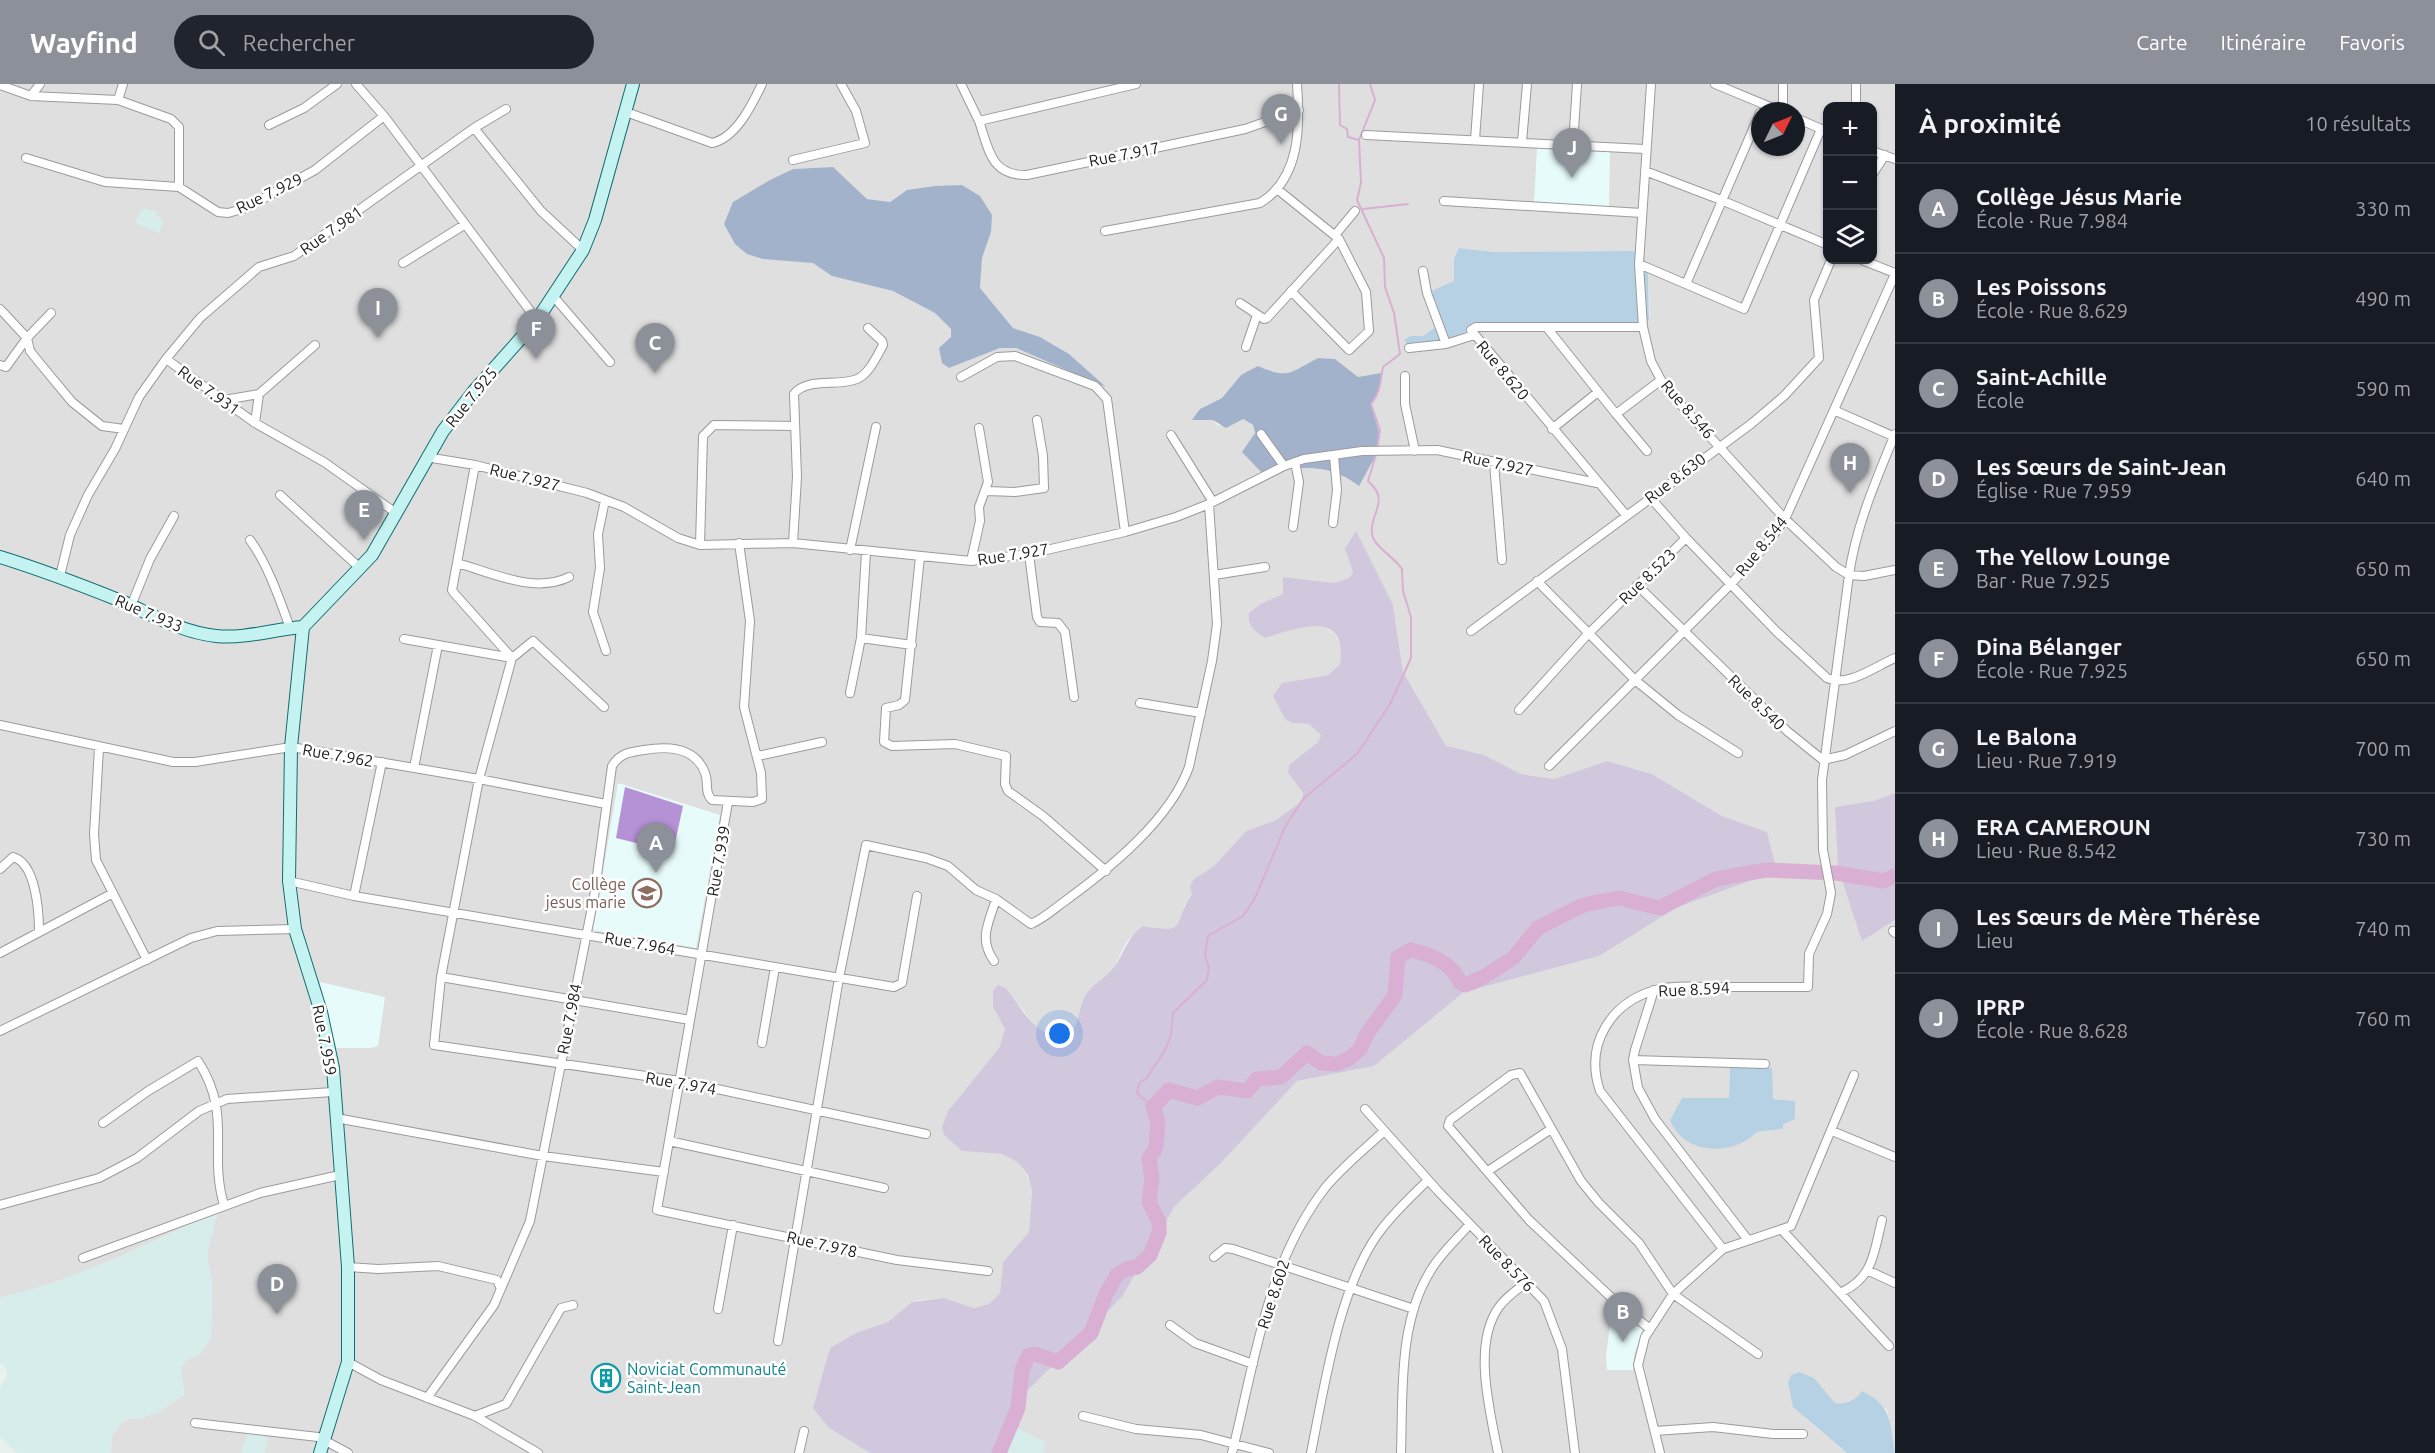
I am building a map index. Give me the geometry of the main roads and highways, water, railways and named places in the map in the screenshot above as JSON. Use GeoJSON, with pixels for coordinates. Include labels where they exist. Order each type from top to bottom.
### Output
{"type":"FeatureCollection","features":[{"type":"Feature","properties":{"kind":"waterway"},"geometry":{"type":"LineString","coordinates":[[1339,84],[1340,125],[1347,129],[1348,137],[1359,140]]}},
{"type":"Feature","properties":{"kind":"waterway"},"geometry":{"type":"LineString","coordinates":[[1370,84],[1375,100],[1359,140],[1361,183],[1357,200],[1384,258],[1385,287],[1394,313],[1400,354],[1383,367],[1378,391],[1371,404],[1380,430],[1377,449]]}},
{"type":"Feature","properties":{"kind":"waterway"},"geometry":{"type":"LineString","coordinates":[[1363,209],[1408,204]]}},
{"type":"Feature","properties":{"kind":"waterway"},"geometry":{"type":"LineString","coordinates":[[1153,1107],[1137,1093],[1139,1083],[1146,1079],[1165,1050],[1171,1035],[1173,1013],[1207,980],[1209,968],[1205,955],[1208,936],[1243,916],[1255,898],[1285,827],[1303,799],[1357,754],[1390,704],[1411,658],[1411,617],[1403,591],[1402,569],[1373,538],[1372,526],[1379,497],[1368,481],[1376,455]]}},
{"type":"Feature","properties":{"kind":"waterway"},"geometry":{"type":"LineString","coordinates":[[999,1453],[1018,1408],[1022,1370],[1028,1356],[1035,1354],[1058,1362],[1091,1333],[1106,1294],[1117,1275],[1126,1269],[1137,1267],[1150,1255],[1159,1233],[1159,1222],[1149,1202],[1152,1179],[1149,1159],[1156,1147],[1158,1122],[1153,1107],[1169,1090],[1197,1098],[1218,1087],[1247,1091],[1257,1079],[1281,1077],[1307,1053],[1321,1063],[1337,1064],[1350,1058],[1360,1049],[1367,1034],[1395,995],[1398,957],[1411,950],[1440,961],[1452,970],[1460,982],[1465,985],[1482,978],[1513,958],[1538,928],[1583,905],[1619,898],[1660,908],[1716,879],[1766,870],[1836,873],[1883,881],[1895,876]]}},
{"type":"Feature","properties":{"kind":"place","name":"Le Balona"},"geometry":{"type":"Point","coordinates":[1281,144]}},
{"type":"Feature","properties":{"kind":"place","name":"IPRP"},"geometry":{"type":"Point","coordinates":[1572,178]}},
{"type":"Feature","properties":{"kind":"place","name":"Les Sœurs de Mère Thérèse"},"geometry":{"type":"Point","coordinates":[378,338]}},
{"type":"Feature","properties":{"kind":"place","name":"Dina Bélanger"},"geometry":{"type":"Point","coordinates":[536,359]}},
{"type":"Feature","properties":{"kind":"place","name":"Saint-Achille"},"geometry":{"type":"Point","coordinates":[655,373]}},
{"type":"Feature","properties":{"kind":"place","name":"ERA CAMEROUN"},"geometry":{"type":"Point","coordinates":[1850,493]}},
{"type":"Feature","properties":{"kind":"place","name":"The Yellow Lounge"},"geometry":{"type":"Point","coordinates":[364,540]}},
{"type":"Feature","properties":{"kind":"place","name":"Collège Jésus Marie"},"geometry":{"type":"Point","coordinates":[656,873]}},
{"type":"Feature","properties":{"kind":"place","name":"Collège jesus marie"},"geometry":{"type":"Point","coordinates":[647,893]}},
{"type":"Feature","properties":{"kind":"place","name":"Les Sœurs de Saint-Jean"},"geometry":{"type":"Point","coordinates":[277,1314]}},
{"type":"Feature","properties":{"kind":"place","name":"Les Poissons"},"geometry":{"type":"Point","coordinates":[1623,1342]}},
{"type":"Feature","properties":{"kind":"place","name":"Noviciat Communauté Saint-Jean"},"geometry":{"type":"Point","coordinates":[606,1378]}}]}
